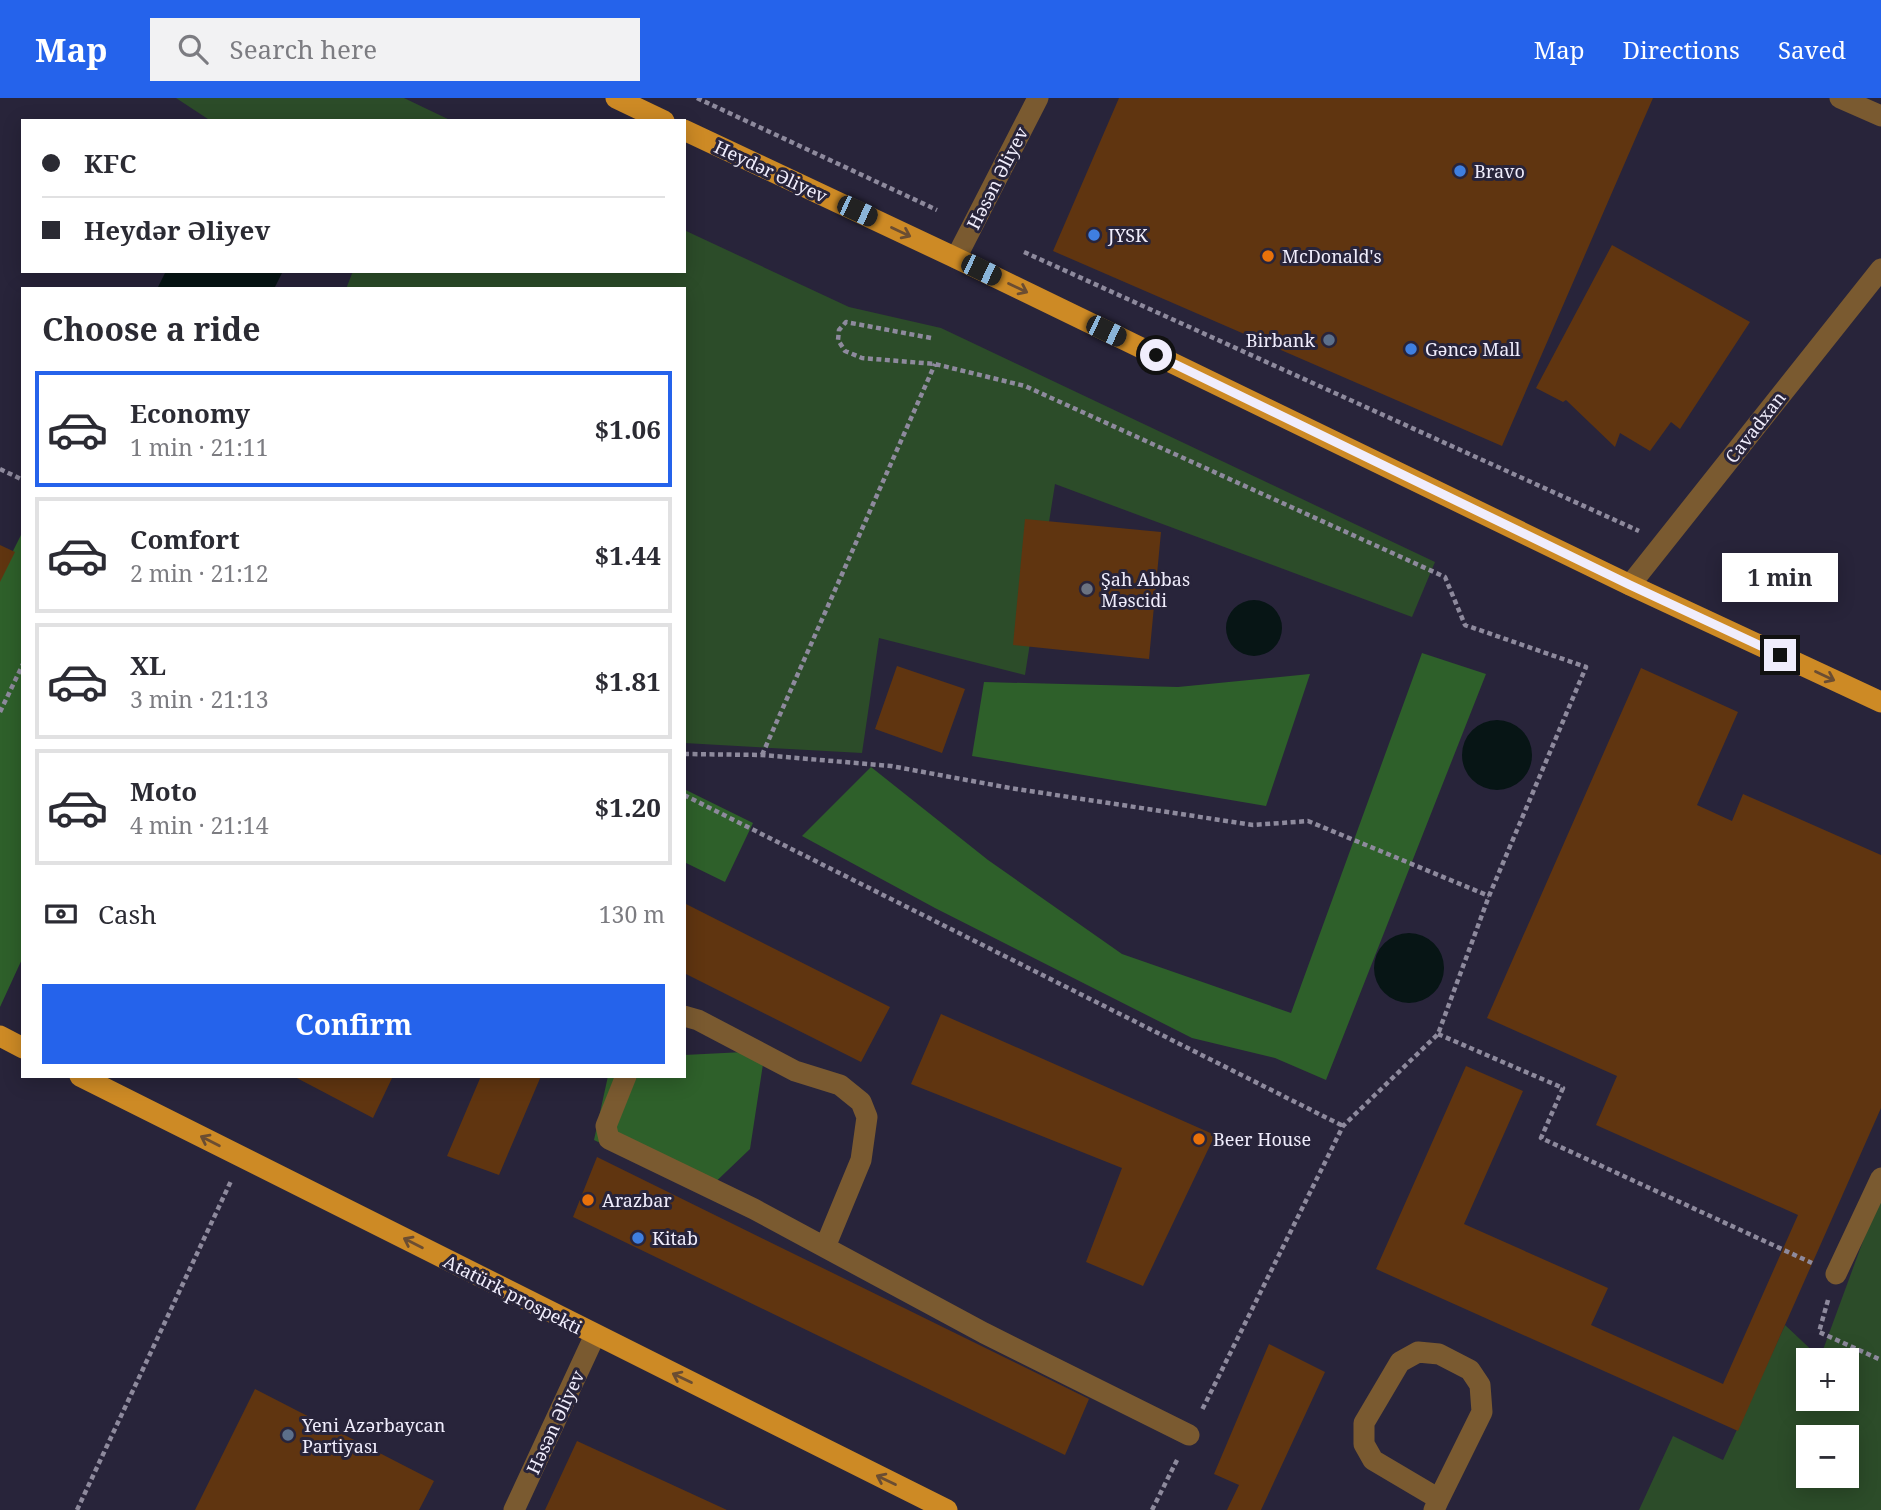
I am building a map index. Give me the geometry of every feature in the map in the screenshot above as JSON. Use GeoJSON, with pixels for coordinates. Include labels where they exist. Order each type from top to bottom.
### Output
{"type":"FeatureCollection","features":[{"type":"Feature","properties":{"kind":"main road"},"geometry":{"type":"LineString","coordinates":[[616,98],[660,119]]}},
{"type":"Feature","properties":{"kind":"main road","name":"Heydər Əliyev"},"geometry":{"type":"LineString","coordinates":[[686,131],[956,258],[1630,585],[1881,702]]}},
{"type":"Feature","properties":{"kind":"main road"},"geometry":{"type":"LineString","coordinates":[[0,1036],[21,1047]]}},
{"type":"Feature","properties":{"kind":"main road","name":"Atatürk prospekti"},"geometry":{"type":"LineString","coordinates":[[84,1078],[947,1510]]}},
{"type":"Feature","properties":{"kind":"street","name":"Həsən Əliyev"},"geometry":{"type":"LineString","coordinates":[[956,258],[1038,98]]}},
{"type":"Feature","properties":{"kind":"street"},"geometry":{"type":"LineString","coordinates":[[1840,98],[1881,116]]}},
{"type":"Feature","properties":{"kind":"street","name":"Cavadxan"},"geometry":{"type":"LineString","coordinates":[[1630,585],[1881,269]]}},
{"type":"Feature","properties":{"kind":"street"},"geometry":{"type":"LineString","coordinates":[[686,1017],[698,1020],[795,1071],[840,1085],[861,1102],[867,1117],[861,1160],[825,1247]]}},
{"type":"Feature","properties":{"kind":"street"},"geometry":{"type":"LineString","coordinates":[[625,1078],[607,1126],[609,1139],[754,1209],[984,1333],[1189,1434]]}},
{"type":"Feature","properties":{"kind":"street"},"geometry":{"type":"LineString","coordinates":[[1836,1274],[1881,1178]]}},
{"type":"Feature","properties":{"kind":"street","name":"Həsən Əliyev"},"geometry":{"type":"LineString","coordinates":[[514,1510],[595,1335]]}},
{"type":"Feature","properties":{"kind":"street"},"geometry":{"type":"LineString","coordinates":[[1418,1352],[1438,1354],[1471,1370],[1480,1385],[1482,1412],[1436,1504],[1373,1460],[1364,1444],[1364,1423],[1382,1392],[1400,1362],[1418,1352]]}},
{"type":"Feature","properties":{"kind":"path"},"geometry":{"type":"LineString","coordinates":[[697,98],[937,210]]}},
{"type":"Feature","properties":{"kind":"path"},"geometry":{"type":"LineString","coordinates":[[1024,252],[1664,542]]}},
{"type":"Feature","properties":{"kind":"path"},"geometry":{"type":"LineString","coordinates":[[931,338],[846,322],[839,330],[838,340],[845,351],[862,358],[936,363],[1025,386],[1445,577],[1465,625],[1586,667],[1489,896],[1438,1034],[1343,1126],[1152,1510]]}},
{"type":"Feature","properties":{"kind":"path"},"geometry":{"type":"LineString","coordinates":[[762,755],[936,363]]}},
{"type":"Feature","properties":{"kind":"path"},"geometry":{"type":"LineString","coordinates":[[0,469],[21,479]]}},
{"type":"Feature","properties":{"kind":"path"},"geometry":{"type":"LineString","coordinates":[[0,712],[21,668]]}},
{"type":"Feature","properties":{"kind":"path"},"geometry":{"type":"LineString","coordinates":[[686,754],[762,755],[891,766],[1010,788],[1253,825],[1308,821],[1489,896]]}},
{"type":"Feature","properties":{"kind":"path"},"geometry":{"type":"LineString","coordinates":[[686,797],[1343,1126]]}},
{"type":"Feature","properties":{"kind":"path"},"geometry":{"type":"LineString","coordinates":[[1438,1034],[1563,1088],[1541,1138],[1836,1274],[1819,1332],[1881,1360]]}},
{"type":"Feature","properties":{"kind":"path"},"geometry":{"type":"LineString","coordinates":[[77,1510],[242,1158]]}},
{"type":"Feature","properties":{"kind":"green space"},"geometry":{"type":"Polygon","coordinates":[[[176,98],[404,98],[448,119],[208,119],[176,98]]]}},
{"type":"Feature","properties":{"kind":"green space"},"geometry":{"type":"Polygon","coordinates":[[[686,231],[849,307],[941,328],[1435,562],[1412,617],[1055,484],[1025,675],[879,638],[862,753],[686,743],[686,287],[347,287],[352,273],[686,273],[686,231]]]}},
{"type":"Feature","properties":{"kind":"green space"},"geometry":{"type":"Polygon","coordinates":[[[21,535],[21,961],[0,1007],[0,577],[21,535]]]}},
{"type":"Feature","properties":{"kind":"green space"},"geometry":{"type":"Polygon","coordinates":[[[1422,653],[1486,674],[1326,1080],[1275,1058],[1192,1038],[935,908],[802,836],[871,767],[988,860],[1122,954],[1291,1013],[1422,653]]]}},
{"type":"Feature","properties":{"kind":"green space"},"geometry":{"type":"Polygon","coordinates":[[[1310,674],[1266,806],[972,756],[984,682],[1178,687],[1310,674]]]}},
{"type":"Feature","properties":{"kind":"green space"},"geometry":{"type":"Polygon","coordinates":[[[686,790],[753,823],[725,882],[686,863],[686,790]]]}},
{"type":"Feature","properties":{"kind":"green space"},"geometry":{"type":"Polygon","coordinates":[[[765,1051],[750,1149],[705,1192],[594,1140],[608,1078],[686,1078],[686,1055],[765,1051]]]}},
{"type":"Feature","properties":{"kind":"green space"},"geometry":{"type":"Polygon","coordinates":[[[1881,1192],[1881,1510],[1639,1510],[1673,1436],[1723,1460],[1785,1325],[1809,1348],[1796,1348],[1796,1411],[1859,1411],[1859,1348],[1824,1348],[1881,1192]]]}},
{"type":"Feature","properties":{"kind":"shaded area"},"geometry":{"type":"Polygon","coordinates":[[[165,273],[282,273],[275,287],[158,287],[165,273]]]}},
{"type":"Feature","properties":{"kind":"shaded area"},"geometry":{"type":"Polygon","coordinates":[[[1254,600],[1265,602],[1274,608],[1280,617],[1280,639],[1274,648],[1265,654],[1254,656],[1243,654],[1234,648],[1228,639],[1226,628],[1228,617],[1234,608],[1243,602],[1254,600]]]}},
{"type":"Feature","properties":{"kind":"shaded area"},"geometry":{"type":"Polygon","coordinates":[[[1497,720],[1522,730],[1532,755],[1522,780],[1497,790],[1472,780],[1462,755],[1472,730],[1497,720]]]}},
{"type":"Feature","properties":{"kind":"shaded area"},"geometry":{"type":"Polygon","coordinates":[[[1409,933],[1434,943],[1444,968],[1434,993],[1409,1003],[1384,993],[1374,968],[1384,943],[1409,933]]]}},
{"type":"Feature","properties":{"kind":"building","name":"Gəncə Mall"},"geometry":{"type":"Polygon","coordinates":[[[1119,98],[1653,98],[1502,446],[1053,251],[1119,98]]]}},
{"type":"Feature","properties":{"kind":"building"},"geometry":{"type":"Polygon","coordinates":[[[1612,245],[1750,322],[1680,429],[1671,422],[1650,451],[1620,433],[1615,447],[1566,400],[1563,402],[1536,388],[1612,245]]]}},
{"type":"Feature","properties":{"kind":"building","name":"Şah Abbas Məscidi"},"geometry":{"type":"Polygon","coordinates":[[[1025,519],[1161,532],[1149,659],[1013,645],[1025,519]]]}},
{"type":"Feature","properties":{"kind":"building"},"geometry":{"type":"Polygon","coordinates":[[[0,545],[15,552],[0,582],[0,545]]]}},
{"type":"Feature","properties":{"kind":"building"},"geometry":{"type":"Polygon","coordinates":[[[897,666],[965,689],[942,753],[875,729],[897,666]]]}},
{"type":"Feature","properties":{"kind":"building"},"geometry":{"type":"Polygon","coordinates":[[[1641,668],[1738,712],[1697,805],[1732,821],[1743,794],[1881,855],[1881,1108],[1738,1431],[1376,1269],[1466,1066],[1523,1091],[1464,1224],[1608,1288],[1591,1325],[1723,1384],[1798,1215],[1596,1125],[1617,1076],[1487,1018],[1641,668]]]}},
{"type":"Feature","properties":{"kind":"building"},"geometry":{"type":"Polygon","coordinates":[[[686,904],[890,1007],[861,1062],[686,974],[686,904]]]}},
{"type":"Feature","properties":{"kind":"building"},"geometry":{"type":"Polygon","coordinates":[[[941,1014],[1215,1135],[1143,1286],[1086,1262],[1122,1168],[911,1084],[941,1014]]]}},
{"type":"Feature","properties":{"kind":"building"},"geometry":{"type":"Polygon","coordinates":[[[297,1078],[392,1078],[373,1118],[297,1078]]]}},
{"type":"Feature","properties":{"kind":"building"},"geometry":{"type":"Polygon","coordinates":[[[480,1078],[540,1078],[499,1175],[447,1156],[480,1078]]]}},
{"type":"Feature","properties":{"kind":"building"},"geometry":{"type":"Polygon","coordinates":[[[597,1157],[1089,1399],[1065,1455],[573,1217],[597,1157]]]}},
{"type":"Feature","properties":{"kind":"building"},"geometry":{"type":"Polygon","coordinates":[[[1269,1344],[1325,1372],[1261,1510],[1227,1510],[1239,1485],[1214,1474],[1269,1344]]]}},
{"type":"Feature","properties":{"kind":"building","name":"Yeni Azərbaycan Partiyası"},"geometry":{"type":"Polygon","coordinates":[[[255,1389],[434,1481],[419,1510],[195,1510],[255,1389]]]}},
{"type":"Feature","properties":{"kind":"building"},"geometry":{"type":"Polygon","coordinates":[[[577,1441],[727,1510],[545,1510],[577,1441]]]}},
{"type":"Feature","properties":{"kind":"place","name":"Bravo"},"geometry":{"type":"Point","coordinates":[1460,171]}},
{"type":"Feature","properties":{"kind":"place","name":"JYSK"},"geometry":{"type":"Point","coordinates":[1094,235]}},
{"type":"Feature","properties":{"kind":"place","name":"McDonald's"},"geometry":{"type":"Point","coordinates":[1268,256]}},
{"type":"Feature","properties":{"kind":"place","name":"Birbank"},"geometry":{"type":"Point","coordinates":[1329,340]}},
{"type":"Feature","properties":{"kind":"place","name":"Gəncə Mall"},"geometry":{"type":"Point","coordinates":[1411,349]}},
{"type":"Feature","properties":{"kind":"place","name":"Şah Abbas Məscidi"},"geometry":{"type":"Point","coordinates":[1087,589]}},
{"type":"Feature","properties":{"kind":"place","name":"Beer House"},"geometry":{"type":"Point","coordinates":[1199,1139]}},
{"type":"Feature","properties":{"kind":"place","name":"Arazbar"},"geometry":{"type":"Point","coordinates":[588,1200]}},
{"type":"Feature","properties":{"kind":"place","name":"Кitab"},"geometry":{"type":"Point","coordinates":[638,1238]}},
{"type":"Feature","properties":{"kind":"place","name":"Yeni Azərbaycan Partiyası"},"geometry":{"type":"Point","coordinates":[288,1435]}},
{"type":"Feature","properties":{"kind":"route"},"geometry":{"type":"LineString","coordinates":[[1156,355],[1780,655]]}}]}
